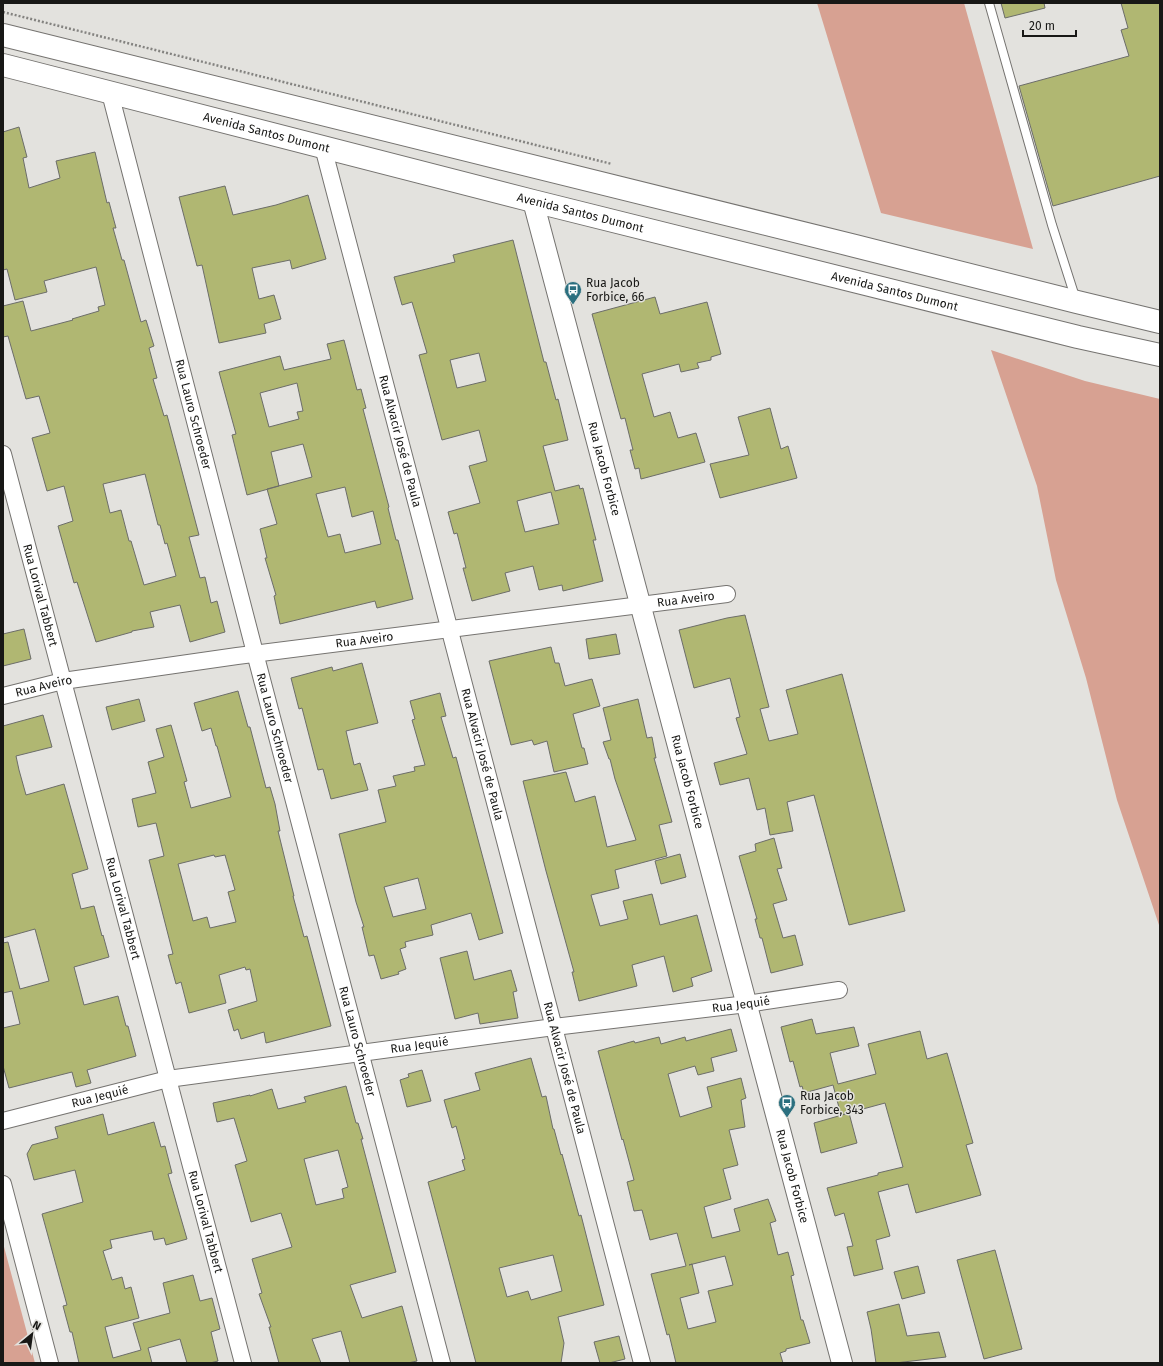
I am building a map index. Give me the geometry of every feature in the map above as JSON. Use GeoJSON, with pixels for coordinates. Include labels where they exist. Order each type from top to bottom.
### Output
{"type":"FeatureCollection","features":[{"type":"Feature","properties":{"kind":"main road"},"geometry":{"type":"LineString","coordinates":[[3,35],[1160,322]]}},
{"type":"Feature","properties":{"kind":"main road","name":"Avenida Santos Dumont"},"geometry":{"type":"LineString","coordinates":[[3,65],[738,252],[1078,337],[1160,355]]}},
{"type":"Feature","properties":{"kind":"main road"},"geometry":{"type":"LineString","coordinates":[[405,168],[398,162],[395,154],[396,146],[402,139],[410,136]]}},
{"type":"Feature","properties":{"kind":"main road"},"geometry":{"type":"LineString","coordinates":[[738,252],[755,244],[758,236],[757,226],[751,220]]}},
{"type":"Feature","properties":{"kind":"street","name":"Rua Lauro Schroeder"},"geometry":{"type":"LineString","coordinates":[[110,93],[255,653],[442,1363]]}},
{"type":"Feature","properties":{"kind":"street","name":"Rua Alvacir José de Paula"},"geometry":{"type":"LineString","coordinates":[[323,147],[642,1363]]}},
{"type":"Feature","properties":{"kind":"street","name":"Rua Jacob Forbice"},"geometry":{"type":"LineString","coordinates":[[533,200],[842,1363]]}},
{"type":"Feature","properties":{"kind":"street","name":"Rua Lorival Tabbert"},"geometry":{"type":"LineString","coordinates":[[3,454],[243,1363]]}},
{"type":"Feature","properties":{"kind":"street","name":"Rua Aveiro"},"geometry":{"type":"LineString","coordinates":[[3,696],[63,681],[255,653],[727,594]]}},
{"type":"Feature","properties":{"kind":"street","name":"Rua Jequié"},"geometry":{"type":"LineString","coordinates":[[3,1121],[168,1080],[554,1027],[747,1004],[839,990]]}},
{"type":"Feature","properties":{"kind":"street"},"geometry":{"type":"LineString","coordinates":[[3,1184],[50,1363]]}},
{"type":"Feature","properties":{"kind":"lane"},"geometry":{"type":"LineString","coordinates":[[989,3],[1052,225],[1077,302]]}},
{"type":"Feature","properties":{"kind":"shaded area"},"geometry":{"type":"Polygon","coordinates":[[[817,3],[964,3],[1033,249],[881,213],[817,3]]]}},
{"type":"Feature","properties":{"kind":"shaded area"},"geometry":{"type":"Polygon","coordinates":[[[991,350],[1085,381],[1160,399],[1160,928],[1117,800],[1086,678],[1056,580],[1037,486],[991,350]]]}},
{"type":"Feature","properties":{"kind":"shaded area"},"geometry":{"type":"Polygon","coordinates":[[[3,1243],[35,1363],[3,1363],[3,1243]]]}},
{"type":"Feature","properties":{"kind":"building"},"geometry":{"type":"Polygon","coordinates":[[[1001,3],[1044,3],[1045,8],[1005,18],[1001,3]]]}},
{"type":"Feature","properties":{"kind":"building"},"geometry":{"type":"Polygon","coordinates":[[[1121,3],[1160,3],[1160,176],[1053,206],[1019,86],[1129,56],[1121,30],[1128,28],[1121,3]]]}},
{"type":"Feature","properties":{"kind":"building"},"geometry":{"type":"Polygon","coordinates":[[[19,127],[27,157],[23,158],[29,188],[60,178],[56,161],[95,152],[107,203],[109,202],[116,228],[113,228],[122,260],[124,260],[141,322],[146,320],[154,346],[149,348],[157,378],[153,379],[164,416],[167,415],[199,535],[189,537],[200,578],[205,577],[211,603],[217,601],[225,632],[190,642],[180,605],[150,612],[154,627],[132,631],[96,642],[77,582],[74,583],[58,526],[73,521],[64,486],[47,491],[32,438],[50,433],[39,396],[26,399],[8,336],[3,337],[3,306],[23,301],[31,331],[73,320],[72,319],[99,311],[98,307],[105,305],[96,267],[44,281],[47,292],[15,300],[7,269],[3,270],[3,132],[19,127]],[[145,474],[103,484],[110,513],[121,510],[129,541],[131,541],[144,585],[176,576],[167,543],[165,544],[160,525],[158,525],[145,474]]]}},
{"type":"Feature","properties":{"kind":"building"},"geometry":{"type":"Polygon","coordinates":[[[225,186],[233,215],[276,205],[308,195],[326,259],[292,269],[290,260],[252,268],[259,299],[274,295],[281,319],[264,324],[266,333],[219,343],[202,265],[197,266],[179,197],[225,186]]]}},
{"type":"Feature","properties":{"kind":"building"},"geometry":{"type":"Polygon","coordinates":[[[513,240],[544,362],[546,362],[556,400],[558,399],[568,440],[543,446],[555,491],[579,485],[580,489],[583,488],[596,540],[593,540],[603,581],[563,591],[562,585],[539,590],[533,566],[505,573],[510,591],[472,601],[463,568],[466,568],[457,533],[454,534],[448,512],[480,503],[469,466],[487,461],[479,430],[442,440],[419,355],[427,353],[412,302],[402,305],[394,277],[455,262],[453,255],[513,240]],[[479,353],[450,360],[457,388],[486,381],[479,353]],[[551,492],[517,501],[525,532],[559,524],[551,492]]]}},
{"type":"Feature","properties":{"kind":"building"},"geometry":{"type":"Polygon","coordinates":[[[655,297],[660,314],[707,302],[721,354],[711,357],[711,360],[697,363],[699,368],[681,372],[679,364],[642,374],[654,417],[670,412],[678,438],[696,433],[705,462],[641,479],[639,468],[635,469],[630,450],[633,450],[625,418],[621,419],[592,314],[655,297]]]}},
{"type":"Feature","properties":{"kind":"building"},"geometry":{"type":"Polygon","coordinates":[[[344,340],[357,390],[361,389],[366,408],[363,409],[389,507],[396,540],[398,540],[413,599],[377,608],[375,601],[280,624],[274,596],[276,595],[265,558],[267,558],[260,529],[277,524],[267,489],[247,495],[232,435],[236,434],[219,372],[280,356],[284,370],[331,359],[327,344],[344,340]],[[297,383],[260,393],[269,427],[299,419],[297,412],[303,411],[297,383]],[[303,444],[271,452],[279,486],[312,477],[303,444]],[[345,487],[316,494],[328,537],[340,534],[345,553],[381,544],[373,511],[352,517],[345,487]]]}},
{"type":"Feature","properties":{"kind":"building"},"geometry":{"type":"Polygon","coordinates":[[[770,408],[781,449],[788,446],[797,478],[720,498],[710,464],[749,455],[738,417],[770,408]]]}},
{"type":"Feature","properties":{"kind":"building"},"geometry":{"type":"Polygon","coordinates":[[[745,615],[769,707],[760,709],[769,741],[798,734],[786,690],[842,674],[905,911],[849,925],[814,795],[787,802],[793,831],[770,835],[765,808],[757,810],[749,778],[720,785],[714,763],[747,754],[736,718],[740,717],[730,678],[694,688],[679,630],[745,615]]]}},
{"type":"Feature","properties":{"kind":"building"},"geometry":{"type":"Polygon","coordinates":[[[24,629],[31,659],[3,666],[3,634],[24,629]]]}},
{"type":"Feature","properties":{"kind":"building"},"geometry":{"type":"Polygon","coordinates":[[[616,634],[620,654],[589,659],[586,639],[616,634]]]}},
{"type":"Feature","properties":{"kind":"building"},"geometry":{"type":"Polygon","coordinates":[[[551,647],[555,663],[559,663],[565,686],[592,679],[600,706],[573,714],[588,764],[554,772],[547,741],[534,745],[532,740],[511,745],[489,661],[551,647]]]}},
{"type":"Feature","properties":{"kind":"building"},"geometry":{"type":"Polygon","coordinates":[[[362,663],[378,723],[346,731],[354,765],[360,763],[368,790],[331,799],[323,769],[318,770],[302,708],[299,709],[291,678],[332,667],[333,671],[362,663]]]}},
{"type":"Feature","properties":{"kind":"building"},"geometry":{"type":"Polygon","coordinates":[[[238,691],[248,727],[250,727],[266,788],[270,787],[275,804],[280,831],[278,831],[293,896],[304,937],[307,936],[331,1026],[266,1043],[264,1032],[241,1039],[238,1029],[234,1031],[228,1010],[257,1001],[250,969],[246,970],[245,967],[219,975],[226,1003],[189,1013],[181,982],[176,984],[168,955],[173,954],[149,860],[164,856],[156,823],[138,827],[132,799],[156,793],[148,762],[164,757],[156,729],[171,725],[187,781],[184,782],[191,808],[231,797],[211,728],[202,731],[194,703],[238,691]],[[214,855],[178,864],[193,921],[207,917],[210,928],[236,922],[228,892],[235,890],[225,855],[215,857],[214,855]]]}},
{"type":"Feature","properties":{"kind":"building"},"geometry":{"type":"Polygon","coordinates":[[[440,693],[446,716],[441,717],[453,758],[456,757],[503,933],[479,940],[471,913],[431,925],[433,935],[405,942],[406,947],[400,949],[406,969],[398,972],[399,974],[381,979],[374,955],[369,956],[362,927],[364,927],[356,902],[339,834],[386,822],[378,790],[396,786],[393,776],[415,771],[414,767],[425,765],[412,720],[415,719],[410,701],[440,693]],[[418,878],[384,887],[393,917],[426,909],[418,878]]]}},
{"type":"Feature","properties":{"kind":"building"},"geometry":{"type":"Polygon","coordinates":[[[139,699],[145,721],[112,730],[106,707],[139,699]]]}},
{"type":"Feature","properties":{"kind":"building"},"geometry":{"type":"Polygon","coordinates":[[[638,699],[647,738],[652,737],[656,758],[654,758],[672,822],[659,825],[667,856],[615,870],[619,888],[591,895],[600,926],[628,919],[623,901],[652,894],[660,925],[697,915],[712,971],[691,978],[693,986],[673,992],[664,956],[632,965],[637,986],[579,1001],[572,972],[574,972],[523,781],[566,772],[575,802],[595,796],[607,847],[636,840],[615,779],[610,759],[603,742],[611,740],[603,708],[638,699]]]}},
{"type":"Feature","properties":{"kind":"building"},"geometry":{"type":"Polygon","coordinates":[[[43,715],[52,747],[16,756],[19,770],[26,795],[64,784],[88,869],[72,874],[81,909],[94,906],[109,957],[74,967],[84,1005],[118,996],[136,1056],[87,1070],[91,1083],[76,1087],[72,1072],[9,1088],[3,1066],[3,1028],[20,1024],[12,991],[3,993],[3,943],[8,942],[20,989],[49,981],[35,929],[3,938],[3,726],[43,715]]]}},
{"type":"Feature","properties":{"kind":"building"},"geometry":{"type":"Polygon","coordinates":[[[774,838],[782,868],[777,869],[787,900],[773,904],[783,938],[795,935],[803,965],[771,973],[762,938],[760,938],[755,919],[757,919],[739,856],[756,851],[755,844],[774,838]]]}},
{"type":"Feature","properties":{"kind":"building"},"geometry":{"type":"Polygon","coordinates":[[[680,854],[686,877],[661,884],[655,861],[680,854]]]}},
{"type":"Feature","properties":{"kind":"building"},"geometry":{"type":"Polygon","coordinates":[[[467,951],[474,980],[511,970],[517,991],[513,992],[518,1018],[480,1024],[478,1013],[455,1019],[440,958],[467,951]]]}},
{"type":"Feature","properties":{"kind":"building"},"geometry":{"type":"Polygon","coordinates":[[[812,1019],[816,1034],[854,1027],[859,1046],[830,1053],[838,1084],[876,1074],[868,1044],[920,1031],[927,1059],[947,1053],[973,1143],[966,1145],[981,1195],[916,1213],[908,1184],[878,1192],[890,1236],[876,1240],[883,1269],[854,1276],[847,1247],[853,1246],[844,1213],[835,1216],[827,1188],[903,1167],[885,1103],[841,1115],[833,1085],[804,1093],[802,1086],[800,1087],[793,1061],[790,1062],[781,1027],[812,1019]]]}},
{"type":"Feature","properties":{"kind":"building"},"geometry":{"type":"Polygon","coordinates":[[[731,1029],[737,1051],[711,1058],[714,1071],[698,1075],[695,1066],[668,1074],[680,1117],[712,1107],[707,1087],[741,1078],[746,1098],[741,1100],[745,1127],[729,1130],[738,1165],[723,1169],[731,1199],[704,1207],[712,1238],[740,1231],[734,1209],[768,1199],[776,1221],[770,1223],[778,1255],[788,1252],[794,1275],[791,1276],[801,1320],[803,1320],[810,1343],[786,1349],[786,1351],[780,1353],[783,1363],[676,1363],[669,1334],[667,1335],[651,1274],[686,1266],[677,1233],[650,1240],[642,1210],[634,1211],[627,1182],[634,1180],[598,1051],[634,1041],[635,1043],[659,1037],[661,1044],[685,1037],[686,1041],[731,1029]],[[725,1256],[692,1264],[699,1293],[680,1298],[688,1329],[716,1322],[708,1291],[733,1285],[725,1256]]]}},
{"type":"Feature","properties":{"kind":"building"},"geometry":{"type":"Polygon","coordinates":[[[531,1058],[542,1097],[546,1096],[553,1129],[561,1155],[562,1154],[579,1216],[581,1215],[604,1305],[558,1317],[564,1343],[561,1363],[476,1363],[428,1182],[465,1170],[462,1160],[465,1159],[456,1126],[452,1128],[444,1100],[480,1090],[475,1073],[531,1058]],[[553,1255],[499,1268],[507,1297],[528,1291],[531,1300],[562,1291],[553,1255]]]}},
{"type":"Feature","properties":{"kind":"building"},"geometry":{"type":"Polygon","coordinates":[[[422,1070],[431,1101],[407,1107],[400,1080],[409,1077],[408,1074],[422,1070]]]}},
{"type":"Feature","properties":{"kind":"building"},"geometry":{"type":"Polygon","coordinates":[[[346,1086],[356,1123],[358,1123],[363,1139],[361,1139],[396,1272],[350,1285],[362,1318],[402,1306],[417,1361],[408,1363],[350,1363],[341,1331],[312,1339],[321,1363],[279,1363],[269,1327],[271,1327],[259,1294],[262,1293],[252,1259],[292,1247],[281,1213],[251,1222],[235,1165],[247,1161],[234,1118],[217,1122],[213,1103],[250,1096],[272,1089],[278,1109],[306,1102],[304,1097],[346,1086]],[[338,1150],[304,1159],[316,1205],[344,1198],[342,1189],[348,1187],[338,1150]]]}},
{"type":"Feature","properties":{"kind":"building"},"geometry":{"type":"Polygon","coordinates":[[[849,1113],[857,1143],[821,1153],[814,1123],[849,1113]]]}},
{"type":"Feature","properties":{"kind":"building"},"geometry":{"type":"Polygon","coordinates":[[[103,1114],[108,1135],[154,1122],[161,1147],[165,1146],[172,1173],[168,1174],[187,1239],[166,1245],[164,1238],[154,1240],[152,1231],[110,1240],[112,1248],[103,1251],[112,1280],[122,1277],[125,1289],[131,1287],[139,1318],[105,1327],[113,1358],[141,1350],[133,1323],[170,1313],[163,1283],[193,1275],[200,1301],[212,1298],[220,1329],[211,1332],[218,1361],[210,1363],[187,1363],[180,1339],[148,1348],[152,1363],[79,1363],[72,1332],[70,1332],[63,1306],[67,1305],[42,1214],[83,1202],[75,1170],[34,1180],[27,1154],[32,1145],[58,1138],[55,1127],[103,1114]]]}},
{"type":"Feature","properties":{"kind":"building"},"geometry":{"type":"Polygon","coordinates":[[[995,1250],[1022,1349],[984,1359],[957,1260],[995,1250]]]}},
{"type":"Feature","properties":{"kind":"building"},"geometry":{"type":"Polygon","coordinates":[[[918,1266],[925,1293],[902,1299],[894,1272],[918,1266]]]}},
{"type":"Feature","properties":{"kind":"building"},"geometry":{"type":"Polygon","coordinates":[[[899,1304],[907,1336],[939,1332],[946,1357],[895,1363],[876,1363],[867,1312],[899,1304]]]}},
{"type":"Feature","properties":{"kind":"building"},"geometry":{"type":"Polygon","coordinates":[[[619,1336],[625,1359],[609,1363],[600,1363],[594,1342],[619,1336]]]}},
{"type":"Feature","properties":{"kind":"place","name":"Rua Jacob Forbice, 66"},"geometry":{"type":"Point","coordinates":[573,305]}},
{"type":"Feature","properties":{"kind":"place","name":"Rua Jacob Forbice, 343"},"geometry":{"type":"Point","coordinates":[787,1118]}}]}
